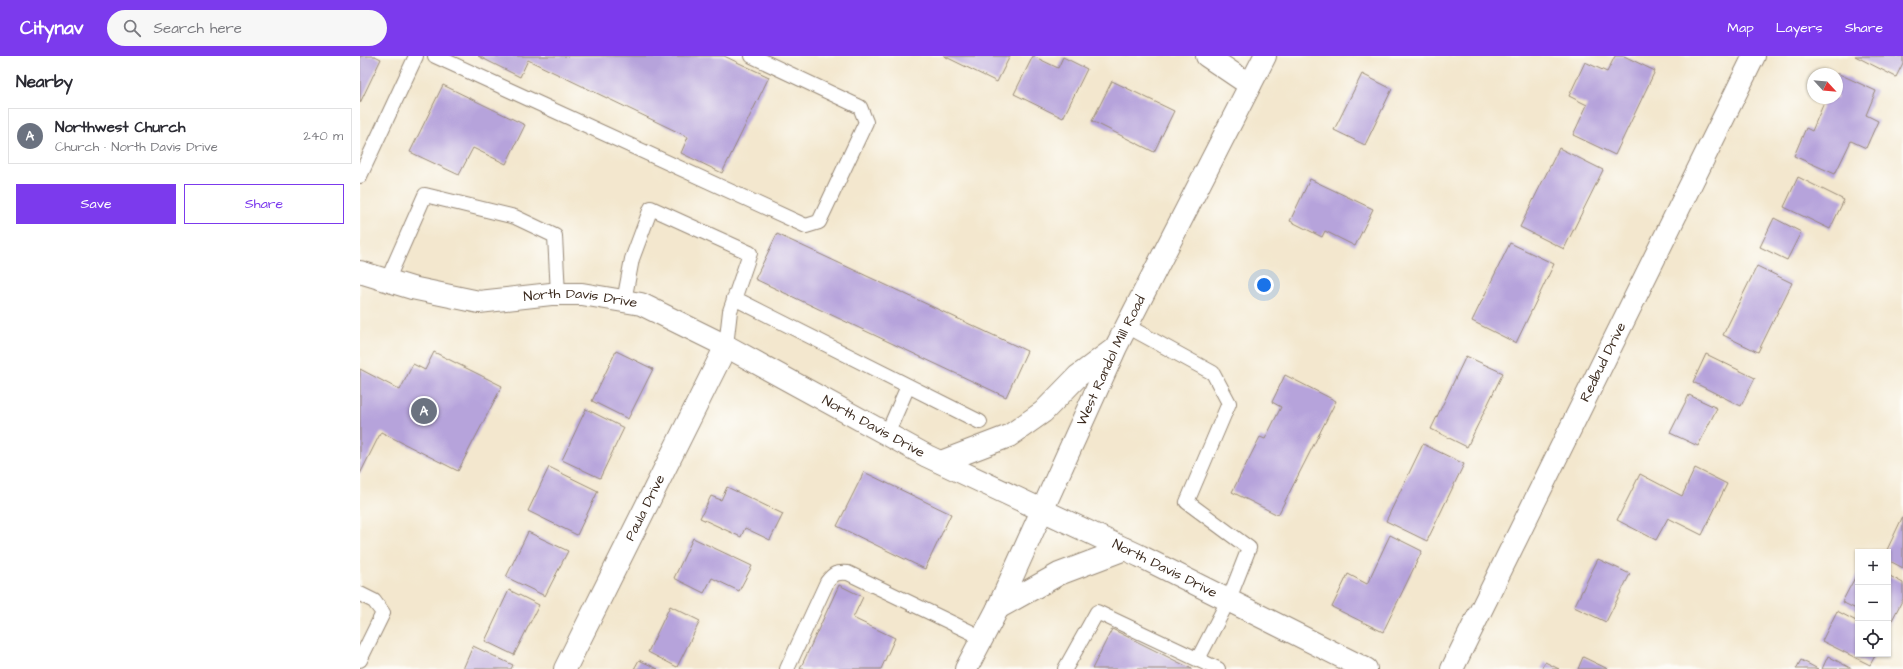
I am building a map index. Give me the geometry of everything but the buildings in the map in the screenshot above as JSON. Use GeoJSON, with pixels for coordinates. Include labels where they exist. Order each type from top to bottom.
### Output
{"type":"FeatureCollection","features":[{"type":"Feature","properties":{"kind":"street"},"geometry":{"type":"LineString","coordinates":[[1207,56],[1250,85]]}},
{"type":"Feature","properties":{"kind":"street","name":"West Randol Mill Road"},"geometry":{"type":"LineString","coordinates":[[966,669],[998,608],[1116,347],[1266,56]]}},
{"type":"Feature","properties":{"kind":"street","name":"Redbud Drive"},"geometry":{"type":"LineString","coordinates":[[1452,669],[1754,56]]}},
{"type":"Feature","properties":{"kind":"street","name":"North Davis Drive"},"geometry":{"type":"LineString","coordinates":[[360,272],[412,288],[479,302],[558,294],[582,294],[640,304],[726,346],[941,462],[1125,548],[1229,599],[1338,663],[1366,669]]}},
{"type":"Feature","properties":{"kind":"street","name":"Paula Drive"},"geometry":{"type":"LineString","coordinates":[[565,669],[726,346]]}},
{"type":"Feature","properties":{"kind":"street"},"geometry":{"type":"LineString","coordinates":[[941,462],[1009,436],[1043,412],[1078,376],[1116,347]]}},
{"type":"Feature","properties":{"kind":"street"},"geometry":{"type":"LineString","coordinates":[[998,608],[1058,574],[1125,548]]}},
{"type":"Feature","properties":{"kind":"lane"},"geometry":{"type":"LineString","coordinates":[[360,176],[416,56]]}},
{"type":"Feature","properties":{"kind":"lane"},"geometry":{"type":"LineString","coordinates":[[435,56],[806,226],[819,222],[866,122],[860,107],[752,56]]}},
{"type":"Feature","properties":{"kind":"lane"},"geometry":{"type":"LineString","coordinates":[[387,280],[425,195],[515,217],[555,236],[558,294]]}},
{"type":"Feature","properties":{"kind":"lane"},"geometry":{"type":"LineString","coordinates":[[624,301],[632,259],[651,208],[750,253],[730,310],[726,346]]}},
{"type":"Feature","properties":{"kind":"lane"},"geometry":{"type":"LineString","coordinates":[[734,298],[980,422]]}},
{"type":"Feature","properties":{"kind":"lane"},"geometry":{"type":"LineString","coordinates":[[1127,326],[1213,373],[1229,403],[1187,502],[1249,548],[1229,599],[1198,659]]}},
{"type":"Feature","properties":{"kind":"lane"},"geometry":{"type":"LineString","coordinates":[[888,434],[908,386]]}},
{"type":"Feature","properties":{"kind":"lane"},"geometry":{"type":"LineString","coordinates":[[787,669],[827,582],[832,574],[838,572],[848,573],[982,638]]}},
{"type":"Feature","properties":{"kind":"lane"},"geometry":{"type":"LineString","coordinates":[[360,594],[374,601],[383,613],[360,660]]}},
{"type":"Feature","properties":{"kind":"lane"},"geometry":{"type":"LineString","coordinates":[[1065,669],[1097,612],[1218,669]]}},
{"type":"Feature","properties":{"kind":"place","name":"Northwest Church"},"geometry":{"type":"Point","coordinates":[424,411]}}]}
